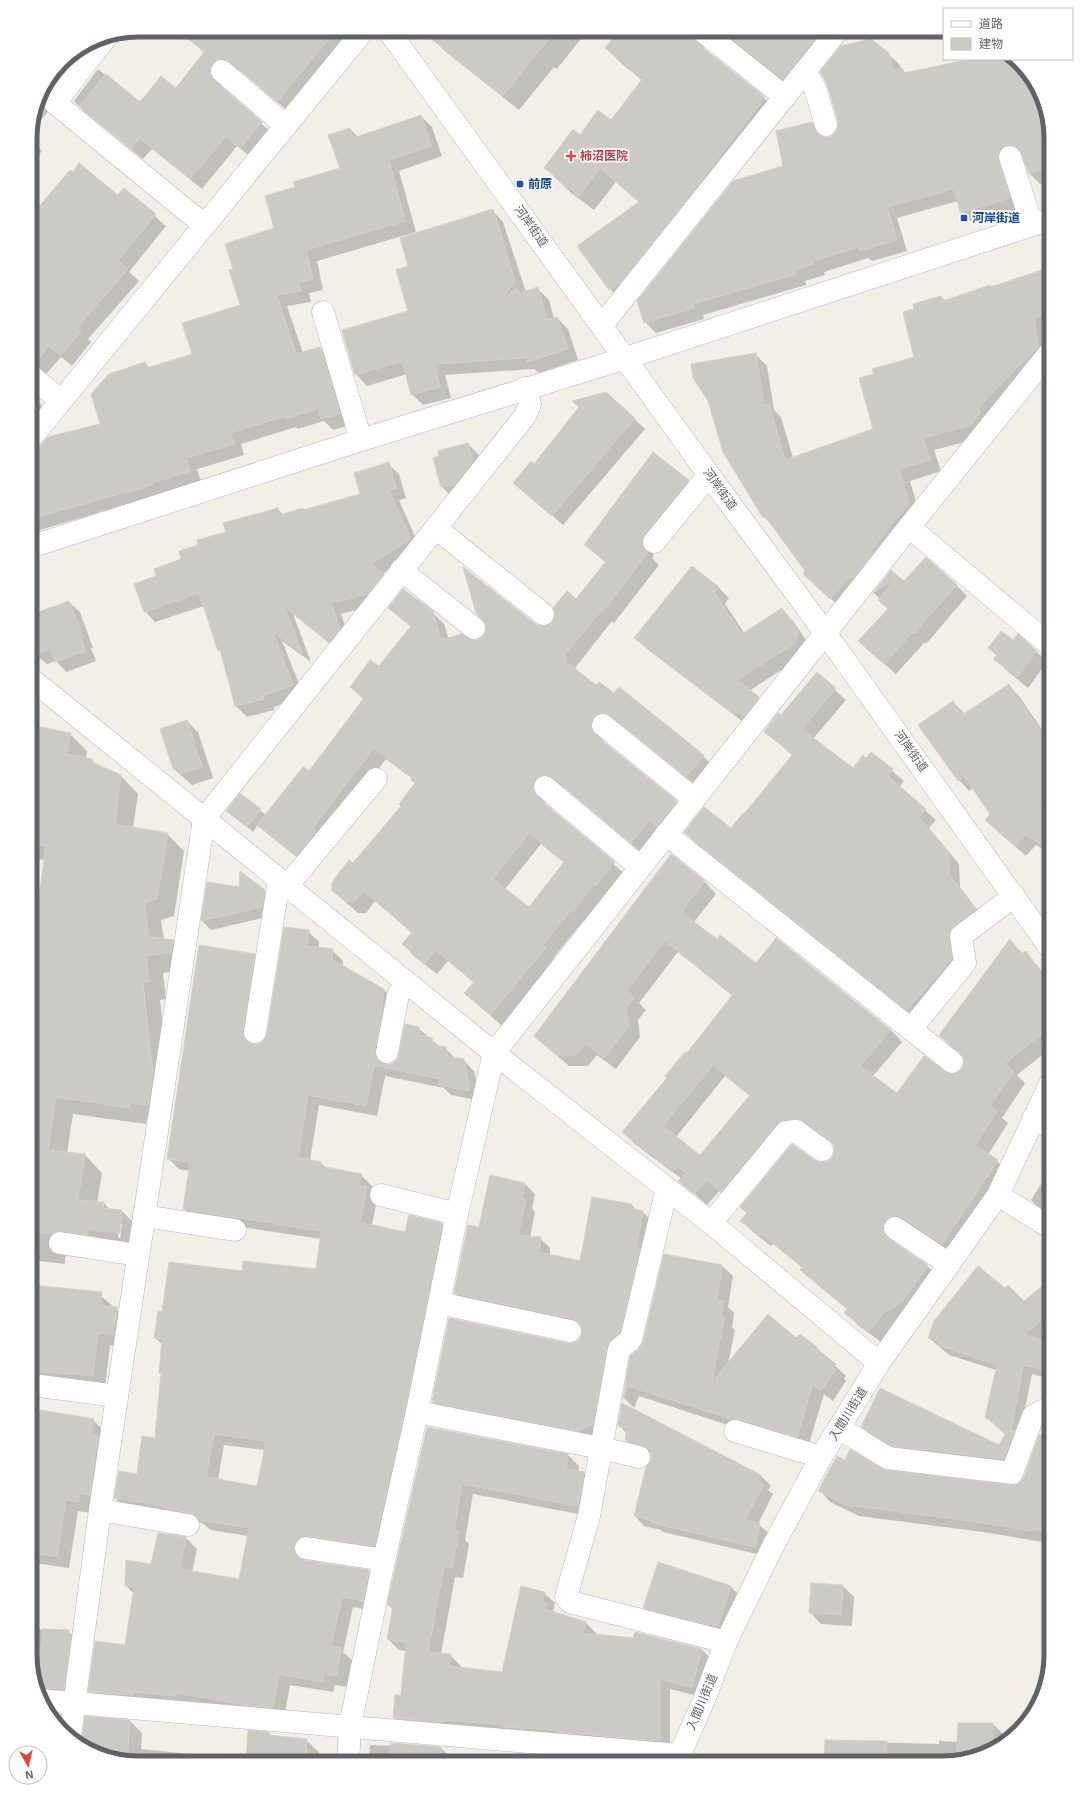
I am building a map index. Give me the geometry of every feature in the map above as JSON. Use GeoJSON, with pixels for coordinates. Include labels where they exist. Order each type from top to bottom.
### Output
{"type":"FeatureCollection","features":[{"type":"Feature","properties":{"kind":"street"},"geometry":{"type":"LineString","coordinates":[[37,430],[358,37]]}},
{"type":"Feature","properties":{"kind":"street","name":"河岸街道"},"geometry":{"type":"LineString","coordinates":[[393,37],[709,475],[826,634],[1044,939]]}},
{"type":"Feature","properties":{"kind":"street"},"geometry":{"type":"LineString","coordinates":[[710,37],[785,97]]}},
{"type":"Feature","properties":{"kind":"street"},"geometry":{"type":"LineString","coordinates":[[602,325],[832,37]]}},
{"type":"Feature","properties":{"kind":"street"},"geometry":{"type":"LineString","coordinates":[[100,44],[55,103],[204,225]]}},
{"type":"Feature","properties":{"kind":"street"},"geometry":{"type":"LineString","coordinates":[[222,71],[286,126]]}},
{"type":"Feature","properties":{"kind":"street"},"geometry":{"type":"LineString","coordinates":[[805,72],[815,88],[826,125]]}},
{"type":"Feature","properties":{"kind":"street"},"geometry":{"type":"LineString","coordinates":[[37,545],[525,388],[626,358],[1041,222],[1010,158]]}},
{"type":"Feature","properties":{"kind":"street"},"geometry":{"type":"LineString","coordinates":[[323,312],[361,440]]}},
{"type":"Feature","properties":{"kind":"street"},"geometry":{"type":"LineString","coordinates":[[348,1756],[350,1726],[384,1560],[417,1412],[457,1214],[494,1053],[909,527],[1044,360]]}},
{"type":"Feature","properties":{"kind":"street"},"geometry":{"type":"LineString","coordinates":[[37,381],[61,401]]}},
{"type":"Feature","properties":{"kind":"street"},"geometry":{"type":"LineString","coordinates":[[70,1730],[100,1510],[204,819],[525,416],[530,404],[525,388]]}},
{"type":"Feature","properties":{"kind":"street"},"geometry":{"type":"LineString","coordinates":[[654,542],[709,475]]}},
{"type":"Feature","properties":{"kind":"street"},"geometry":{"type":"LineString","coordinates":[[909,527],[1044,640]]}},
{"type":"Feature","properties":{"kind":"street"},"geometry":{"type":"LineString","coordinates":[[437,528],[543,614]]}},
{"type":"Feature","properties":{"kind":"street"},"geometry":{"type":"LineString","coordinates":[[401,570],[474,628]]}},
{"type":"Feature","properties":{"kind":"street"},"geometry":{"type":"LineString","coordinates":[[37,684],[494,1053],[711,1223],[879,1363]]}},
{"type":"Feature","properties":{"kind":"street"},"geometry":{"type":"LineString","coordinates":[[603,725],[694,799]]}},
{"type":"Feature","properties":{"kind":"street"},"geometry":{"type":"LineString","coordinates":[[255,1032],[283,883],[376,779]]}},
{"type":"Feature","properties":{"kind":"street"},"geometry":{"type":"LineString","coordinates":[[544,787],[640,867]]}},
{"type":"Feature","properties":{"kind":"street"},"geometry":{"type":"LineString","coordinates":[[666,834],[952,1062]]}},
{"type":"Feature","properties":{"kind":"street"},"geometry":{"type":"LineString","coordinates":[[911,1029],[965,963],[961,936],[1014,896]]}},
{"type":"Feature","properties":{"kind":"street"},"geometry":{"type":"LineString","coordinates":[[387,1052],[398,995],[407,983]]}},
{"type":"Feature","properties":{"kind":"street","name":"入間川街道"},"geometry":{"type":"LineString","coordinates":[[678,1756],[704,1700],[726,1642],[772,1548],[821,1457],[879,1363],[998,1195],[1042,1123]]}},
{"type":"Feature","properties":{"kind":"street"},"geometry":{"type":"LineString","coordinates":[[711,1223],[786,1132],[796,1131],[822,1150]]}},
{"type":"Feature","properties":{"kind":"street"},"geometry":{"type":"LineString","coordinates":[[667,1188],[631,1339],[619,1349],[589,1516],[566,1597],[570,1602],[726,1642]]}},
{"type":"Feature","properties":{"kind":"street"},"geometry":{"type":"LineString","coordinates":[[381,1195],[457,1214]]}},
{"type":"Feature","properties":{"kind":"street"},"geometry":{"type":"LineString","coordinates":[[998,1195],[1044,1224]]}},
{"type":"Feature","properties":{"kind":"street"},"geometry":{"type":"LineString","coordinates":[[144,1216],[234,1230]]}},
{"type":"Feature","properties":{"kind":"street"},"geometry":{"type":"LineString","coordinates":[[895,1228],[949,1264]]}},
{"type":"Feature","properties":{"kind":"street"},"geometry":{"type":"LineString","coordinates":[[60,1243],[138,1255]]}},
{"type":"Feature","properties":{"kind":"street"},"geometry":{"type":"LineString","coordinates":[[439,1303],[570,1331]]}},
{"type":"Feature","properties":{"kind":"street"},"geometry":{"type":"LineString","coordinates":[[40,1386],[117,1396]]}},
{"type":"Feature","properties":{"kind":"street"},"geometry":{"type":"LineString","coordinates":[[838,1428],[888,1458],[1012,1472],[1033,1416],[1042,1411],[1044,1412]]}},
{"type":"Feature","properties":{"kind":"street"},"geometry":{"type":"LineString","coordinates":[[417,1412],[602,1448],[639,1457]]}},
{"type":"Feature","properties":{"kind":"street"},"geometry":{"type":"LineString","coordinates":[[735,1431],[821,1457]]}},
{"type":"Feature","properties":{"kind":"street"},"geometry":{"type":"LineString","coordinates":[[100,1510],[188,1525]]}},
{"type":"Feature","properties":{"kind":"street"},"geometry":{"type":"LineString","coordinates":[[306,1548],[384,1560]]}},
{"type":"Feature","properties":{"kind":"street"},"geometry":{"type":"LineString","coordinates":[[47,1701],[350,1726],[647,1756]]}},
{"type":"Feature","properties":{"kind":"building"},"geometry":{"type":"Polygon","coordinates":[[[186,37],[330,37],[277,102],[230,61],[218,59],[213,63],[210,69],[210,75],[214,80],[262,122],[240,148],[226,136],[190,179],[140,138],[131,149],[79,106],[106,74],[140,102],[161,76],[176,88],[204,52],[186,37]]]}},
{"type":"Feature","properties":{"kind":"building"},"geometry":{"type":"Polygon","coordinates":[[[429,37],[550,37],[503,96],[429,37]]]}},
{"type":"Feature","properties":{"kind":"building"},"geometry":{"type":"Polygon","coordinates":[[[614,37],[691,37],[765,97],[621,282],[609,290],[577,246],[639,202],[600,168],[579,196],[544,168],[573,129],[580,135],[598,110],[611,120],[643,78],[605,48],[614,37]]]}},
{"type":"Feature","properties":{"kind":"building"},"geometry":{"type":"Polygon","coordinates":[[[730,37],[816,37],[783,79],[730,37]]]}},
{"type":"Feature","properties":{"kind":"building"},"geometry":{"type":"Polygon","coordinates":[[[871,39],[889,53],[893,71],[902,68],[904,73],[966,60],[1007,60],[1019,71],[1035,94],[1032,95],[1043,131],[1044,169],[1029,174],[1019,148],[1013,145],[1006,145],[1000,149],[998,160],[1010,197],[992,204],[960,212],[954,189],[887,207],[897,240],[860,251],[859,247],[813,261],[814,264],[795,270],[796,274],[693,304],[694,308],[644,323],[637,301],[733,181],[783,166],[776,131],[812,122],[817,134],[823,137],[830,137],[835,133],[838,128],[838,121],[827,84],[820,72],[841,46],[871,39]]]}},
{"type":"Feature","properties":{"kind":"building"},"geometry":{"type":"Polygon","coordinates":[[[421,115],[431,146],[389,160],[405,221],[306,250],[313,279],[298,282],[301,291],[277,295],[296,354],[320,347],[340,414],[321,419],[318,409],[286,419],[286,416],[230,433],[234,444],[186,458],[190,471],[127,493],[126,492],[37,517],[37,448],[48,437],[100,424],[91,394],[109,374],[145,362],[147,368],[192,354],[182,323],[240,305],[229,270],[233,269],[225,244],[274,228],[265,196],[295,187],[293,182],[340,168],[328,135],[350,128],[353,138],[421,115]]]}},
{"type":"Feature","properties":{"kind":"building"},"geometry":{"type":"Polygon","coordinates":[[[79,163],[118,195],[124,188],[156,214],[118,261],[128,269],[77,328],[81,331],[61,356],[49,346],[37,361],[37,209],[70,170],[73,172],[79,163]]]}},
{"type":"Feature","properties":{"kind":"building"},"geometry":{"type":"Polygon","coordinates":[[[493,209],[515,281],[501,300],[517,288],[519,293],[538,287],[547,320],[557,317],[568,349],[527,362],[525,358],[435,364],[440,387],[411,395],[402,361],[355,375],[342,330],[408,311],[396,270],[408,266],[400,238],[493,209]]]}},
{"type":"Feature","properties":{"kind":"building"},"geometry":{"type":"Polygon","coordinates":[[[1044,269],[1044,314],[1034,318],[1038,347],[978,408],[980,412],[972,425],[923,438],[930,460],[899,469],[909,503],[871,551],[873,553],[853,577],[852,576],[830,599],[803,574],[805,571],[765,516],[763,518],[723,452],[708,401],[693,378],[691,364],[756,353],[764,405],[769,404],[785,460],[873,429],[859,378],[874,374],[872,369],[914,357],[903,312],[914,309],[913,304],[941,296],[943,301],[990,285],[991,287],[1044,269]]]}},
{"type":"Feature","properties":{"kind":"building"},"geometry":{"type":"Polygon","coordinates":[[[606,392],[635,418],[552,516],[513,483],[531,461],[534,464],[579,407],[572,401],[606,392]]]}},
{"type":"Feature","properties":{"kind":"building"},"geometry":{"type":"Polygon","coordinates":[[[468,443],[473,461],[454,485],[441,487],[433,458],[439,456],[438,451],[468,443]]]}},
{"type":"Feature","properties":{"kind":"building"},"geometry":{"type":"Polygon","coordinates":[[[653,452],[689,480],[644,534],[642,546],[648,553],[602,612],[601,611],[564,656],[567,658],[565,661],[596,685],[599,682],[614,693],[619,687],[704,755],[686,777],[611,715],[599,713],[594,717],[591,723],[592,730],[595,735],[677,801],[658,825],[656,826],[649,820],[631,843],[553,777],[541,775],[535,779],[533,791],[537,797],[615,862],[596,886],[594,884],[573,912],[571,910],[543,945],[546,947],[490,1015],[464,993],[474,982],[436,950],[425,963],[402,944],[412,932],[363,891],[355,901],[346,901],[332,891],[332,882],[349,860],[353,863],[401,806],[399,804],[415,783],[411,780],[413,777],[374,748],[313,828],[316,831],[296,855],[257,825],[303,767],[309,771],[364,698],[350,687],[370,660],[379,666],[411,626],[388,608],[403,589],[433,611],[441,640],[462,634],[472,640],[478,640],[484,636],[486,630],[485,623],[476,613],[463,567],[538,626],[548,625],[552,622],[555,616],[553,608],[567,591],[576,599],[606,561],[584,545],[653,452]],[[529,833],[493,879],[529,907],[565,861],[529,833]]]}},
{"type":"Feature","properties":{"kind":"building"},"geometry":{"type":"Polygon","coordinates":[[[389,462],[396,488],[389,490],[411,539],[371,564],[384,574],[368,594],[331,603],[340,628],[329,642],[284,606],[302,653],[273,632],[293,685],[263,696],[264,699],[235,706],[220,650],[218,651],[199,593],[144,612],[134,584],[156,576],[154,569],[181,559],[179,551],[198,545],[197,540],[226,532],[223,523],[278,508],[280,515],[360,494],[354,473],[389,462]]]}},
{"type":"Feature","properties":{"kind":"building"},"geometry":{"type":"Polygon","coordinates":[[[926,557],[957,585],[884,664],[858,641],[888,609],[878,600],[896,578],[873,593],[891,570],[904,581],[926,557]]]}},
{"type":"Feature","properties":{"kind":"building"},"geometry":{"type":"Polygon","coordinates":[[[692,566],[719,587],[714,592],[742,634],[782,608],[798,631],[795,643],[737,680],[759,697],[744,716],[738,712],[735,715],[634,638],[692,566]]]}},
{"type":"Feature","properties":{"kind":"building"},"geometry":{"type":"Polygon","coordinates":[[[69,601],[83,637],[81,638],[86,651],[55,662],[50,649],[37,654],[37,612],[69,601]]]}},
{"type":"Feature","properties":{"kind":"building"},"geometry":{"type":"Polygon","coordinates":[[[1001,631],[1013,640],[1018,634],[1037,651],[1017,677],[993,659],[997,655],[988,648],[1001,631]]]}},
{"type":"Feature","properties":{"kind":"building"},"geometry":{"type":"Polygon","coordinates":[[[817,672],[836,688],[802,729],[853,768],[863,755],[866,758],[871,752],[893,769],[888,776],[926,809],[919,817],[948,852],[950,875],[976,909],[953,926],[950,931],[949,938],[952,958],[907,1010],[684,832],[704,807],[731,828],[743,813],[744,814],[793,754],[764,732],[778,713],[781,715],[817,672]]]}},
{"type":"Feature","properties":{"kind":"building"},"geometry":{"type":"Polygon","coordinates":[[[1009,684],[1044,736],[1044,799],[1041,802],[1044,805],[1044,846],[1025,835],[1015,846],[985,820],[990,814],[964,776],[958,781],[918,725],[953,701],[962,715],[1009,684]]]}},
{"type":"Feature","properties":{"kind":"building"},"geometry":{"type":"Polygon","coordinates":[[[187,720],[202,767],[180,774],[177,768],[173,769],[160,729],[187,720]]]}},
{"type":"Feature","properties":{"kind":"building"},"geometry":{"type":"Polygon","coordinates":[[[37,726],[71,733],[67,754],[92,759],[92,762],[121,775],[115,824],[168,833],[157,899],[144,903],[149,934],[142,935],[173,940],[171,952],[146,956],[149,982],[143,983],[153,1073],[148,1105],[130,1103],[129,1108],[56,1097],[48,1150],[85,1154],[78,1200],[104,1202],[103,1208],[122,1210],[120,1233],[88,1230],[88,1235],[62,1231],[52,1234],[37,1232],[37,898],[39,898],[46,846],[37,844],[37,726]]]}},
{"type":"Feature","properties":{"kind":"building"},"geometry":{"type":"Polygon","coordinates":[[[240,793],[261,809],[247,827],[226,811],[240,793]]]}},
{"type":"Feature","properties":{"kind":"building"},"geometry":{"type":"Polygon","coordinates":[[[671,854],[705,881],[683,909],[684,911],[682,913],[717,939],[720,935],[756,963],[776,938],[891,1030],[860,1066],[897,1093],[924,1056],[950,1074],[957,1073],[962,1069],[964,1063],[963,1057],[939,1035],[1010,939],[1021,954],[1026,951],[1044,977],[1044,1029],[1040,1032],[1042,1034],[1004,1064],[1014,1071],[990,1106],[997,1111],[975,1145],[998,1160],[942,1244],[902,1217],[890,1217],[884,1221],[884,1234],[888,1238],[928,1265],[904,1299],[893,1309],[886,1310],[869,1331],[844,1313],[847,1309],[800,1270],[803,1266],[760,1233],[759,1235],[740,1221],[747,1213],[740,1207],[792,1144],[815,1160],[821,1162],[832,1158],[834,1145],[829,1140],[803,1121],[795,1119],[784,1120],[776,1124],[721,1192],[707,1180],[694,1194],[678,1181],[686,1173],[677,1166],[674,1171],[622,1132],[667,1078],[665,1076],[685,1052],[687,1053],[733,994],[665,941],[627,991],[634,997],[626,1008],[629,1025],[604,1058],[585,1043],[576,1055],[556,1055],[534,1036],[671,854]],[[713,1065],[663,1126],[700,1155],[750,1095],[713,1065]]]}},
{"type":"Feature","properties":{"kind":"building"},"geometry":{"type":"Polygon","coordinates":[[[240,871],[265,890],[262,907],[201,921],[207,882],[239,887],[240,871]]]}},
{"type":"Feature","properties":{"kind":"building"},"geometry":{"type":"Polygon","coordinates":[[[284,927],[309,930],[307,946],[333,949],[331,959],[384,989],[381,1019],[375,1050],[375,1056],[379,1061],[385,1064],[391,1064],[397,1060],[405,1024],[419,1027],[420,1035],[432,1038],[433,1045],[446,1047],[448,1057],[464,1059],[470,1091],[439,1085],[440,1079],[374,1065],[366,1106],[308,1095],[298,1157],[321,1162],[320,1166],[362,1174],[359,1185],[367,1187],[360,1222],[405,1232],[409,1215],[442,1223],[405,1409],[374,1546],[308,1536],[301,1537],[297,1540],[294,1546],[295,1553],[298,1557],[304,1560],[369,1570],[363,1601],[342,1597],[331,1646],[341,1648],[336,1676],[324,1674],[322,1682],[279,1674],[273,1708],[251,1706],[176,1693],[176,1696],[133,1692],[133,1695],[88,1692],[95,1641],[125,1645],[134,1587],[125,1586],[126,1560],[151,1564],[158,1533],[186,1537],[180,1569],[239,1579],[249,1528],[199,1520],[196,1515],[163,1508],[163,1506],[114,1498],[119,1471],[137,1474],[142,1436],[155,1438],[161,1373],[159,1373],[162,1339],[154,1338],[158,1311],[162,1312],[169,1262],[242,1271],[243,1261],[316,1269],[321,1231],[183,1209],[190,1162],[167,1159],[199,945],[255,954],[243,1030],[244,1037],[247,1042],[259,1044],[264,1040],[267,1034],[284,927]],[[214,1434],[206,1477],[257,1486],[266,1441],[214,1434]]]}},
{"type":"Feature","properties":{"kind":"building"},"geometry":{"type":"Polygon","coordinates":[[[490,1175],[525,1183],[522,1199],[526,1200],[518,1235],[541,1237],[539,1252],[580,1261],[592,1197],[631,1204],[631,1208],[643,1211],[636,1249],[640,1249],[620,1332],[611,1339],[607,1347],[593,1424],[578,1431],[432,1402],[449,1318],[567,1343],[574,1343],[579,1340],[582,1334],[582,1327],[573,1319],[454,1293],[468,1225],[479,1227],[490,1175]]]}},
{"type":"Feature","properties":{"kind":"building"},"geometry":{"type":"Polygon","coordinates":[[[664,1254],[722,1265],[717,1300],[724,1301],[721,1317],[724,1318],[712,1382],[768,1314],[796,1338],[800,1334],[836,1364],[833,1367],[836,1369],[821,1391],[813,1384],[797,1437],[739,1419],[731,1419],[628,1386],[623,1399],[630,1356],[639,1349],[643,1342],[664,1254]]]}},
{"type":"Feature","properties":{"kind":"building"},"geometry":{"type":"Polygon","coordinates":[[[978,1266],[1005,1288],[1008,1285],[1024,1301],[1044,1285],[1044,1318],[1024,1335],[1044,1340],[1044,1370],[1023,1365],[1011,1431],[1014,1431],[1004,1459],[892,1446],[861,1427],[880,1388],[999,1445],[1006,1433],[985,1417],[997,1365],[938,1345],[939,1342],[928,1338],[934,1321],[978,1266]]]}},
{"type":"Feature","properties":{"kind":"building"},"geometry":{"type":"Polygon","coordinates":[[[37,1286],[102,1292],[101,1306],[117,1307],[113,1334],[98,1333],[93,1376],[37,1372],[37,1286]]]}},
{"type":"Feature","properties":{"kind":"building"},"geometry":{"type":"Polygon","coordinates":[[[622,1403],[761,1475],[758,1481],[764,1484],[745,1520],[760,1523],[755,1547],[652,1523],[653,1521],[634,1516],[646,1467],[651,1460],[651,1449],[625,1441],[627,1428],[618,1426],[622,1403]]]}},
{"type":"Feature","properties":{"kind":"building"},"geometry":{"type":"Polygon","coordinates":[[[40,1410],[94,1419],[91,1435],[98,1436],[90,1495],[80,1493],[78,1502],[66,1500],[57,1557],[37,1553],[37,1430],[40,1410]]]}},
{"type":"Feature","properties":{"kind":"building"},"geometry":{"type":"Polygon","coordinates":[[[427,1427],[568,1454],[566,1469],[584,1472],[578,1506],[462,1484],[454,1531],[459,1532],[452,1568],[444,1566],[428,1652],[451,1654],[449,1666],[502,1672],[521,1586],[545,1592],[542,1603],[547,1604],[545,1609],[586,1622],[583,1633],[633,1638],[635,1632],[702,1649],[692,1687],[660,1679],[660,1741],[556,1732],[556,1730],[503,1727],[503,1725],[444,1720],[444,1722],[393,1718],[395,1695],[401,1695],[406,1643],[387,1639],[393,1606],[387,1605],[427,1427]]]}},
{"type":"Feature","properties":{"kind":"building"},"geometry":{"type":"Polygon","coordinates":[[[1039,1435],[1044,1436],[1044,1531],[1032,1529],[1032,1531],[971,1521],[847,1505],[818,1491],[837,1456],[845,1460],[850,1449],[886,1470],[1016,1485],[1024,1477],[1039,1435]]]}},
{"type":"Feature","properties":{"kind":"building"},"geometry":{"type":"Polygon","coordinates":[[[658,1562],[731,1586],[718,1626],[643,1608],[658,1562]]]}},
{"type":"Feature","properties":{"kind":"building"},"geometry":{"type":"Polygon","coordinates":[[[811,1583],[843,1585],[841,1615],[809,1613],[811,1583]]]}},
{"type":"Feature","properties":{"kind":"building"},"geometry":{"type":"Polygon","coordinates":[[[43,1629],[69,1630],[68,1637],[71,1637],[64,1689],[42,1688],[38,1668],[37,1648],[42,1648],[43,1629]]]}},
{"type":"Feature","properties":{"kind":"building"},"geometry":{"type":"Polygon","coordinates":[[[85,1716],[130,1720],[127,1755],[105,1751],[93,1746],[82,1738],[85,1716]]]}},
{"type":"Feature","properties":{"kind":"building"},"geometry":{"type":"Polygon","coordinates":[[[958,1723],[993,1723],[993,1743],[969,1753],[956,1755],[958,1723]]]}},
{"type":"Feature","properties":{"kind":"building"},"geometry":{"type":"Polygon","coordinates":[[[248,1730],[269,1732],[269,1735],[307,1739],[306,1756],[246,1756],[248,1730]]]}},
{"type":"Feature","properties":{"kind":"building"},"geometry":{"type":"Polygon","coordinates":[[[825,1740],[887,1741],[886,1756],[824,1756],[825,1740]]]}},
{"type":"Feature","properties":{"kind":"building"},"geometry":{"type":"Polygon","coordinates":[[[391,1743],[441,1747],[440,1756],[390,1756],[391,1743]]]}},
{"type":"Feature","properties":{"kind":"place","name":"柿沼医院"},"geometry":{"type":"Point","coordinates":[571,156]}},
{"type":"Feature","properties":{"kind":"place","name":"前原"},"geometry":{"type":"Point","coordinates":[520,184]}},
{"type":"Feature","properties":{"kind":"place","name":"河岸街道"},"geometry":{"type":"Point","coordinates":[964,218]}}]}
